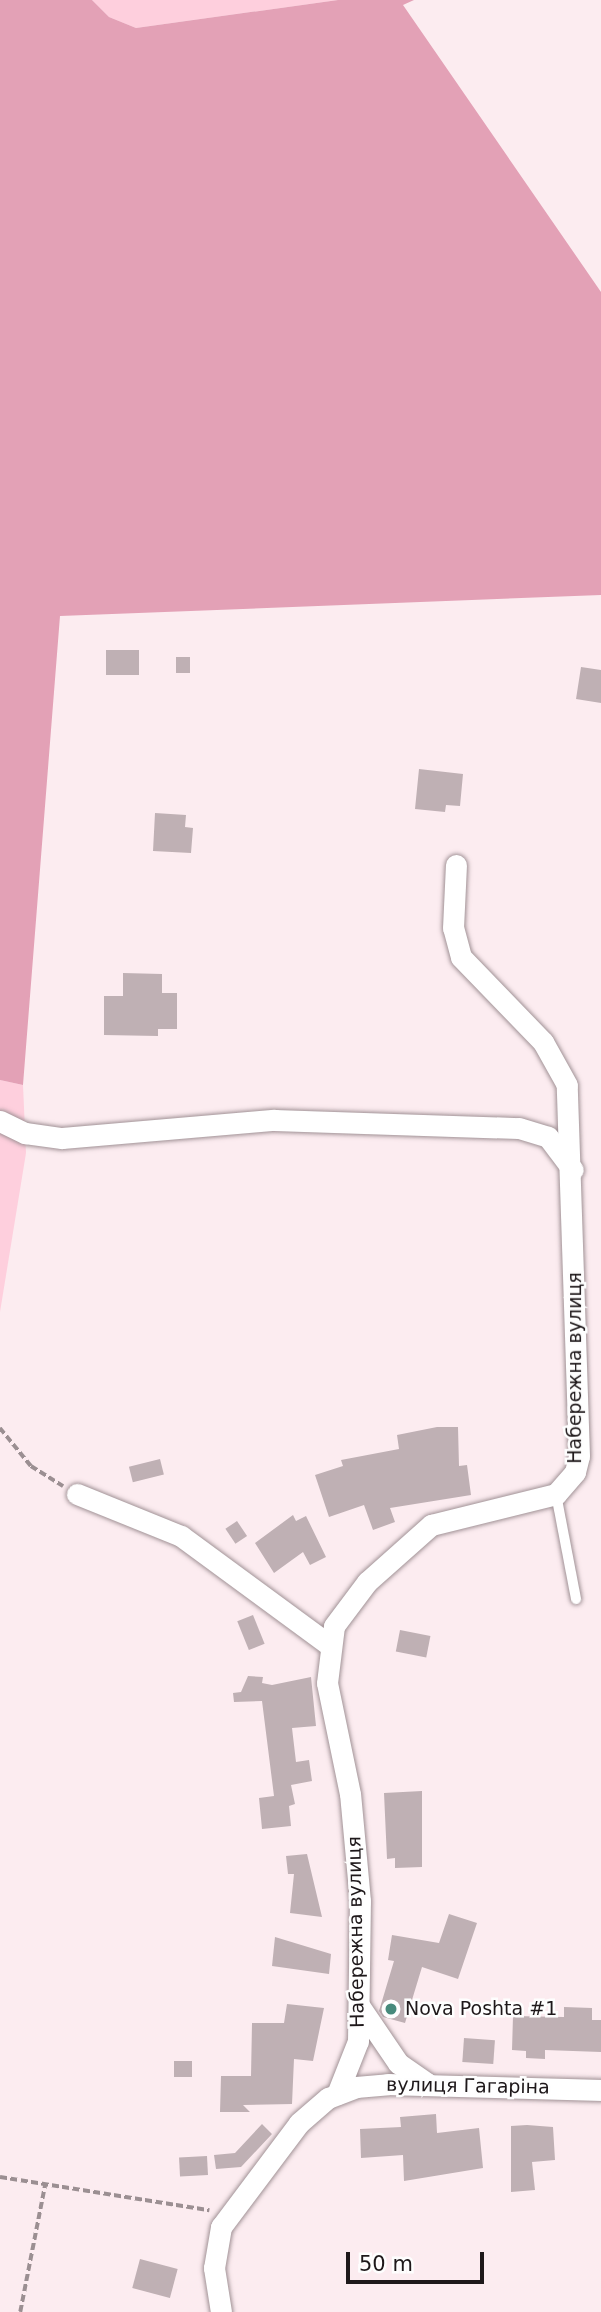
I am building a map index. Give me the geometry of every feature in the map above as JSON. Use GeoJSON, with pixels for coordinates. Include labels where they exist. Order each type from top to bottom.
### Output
{"type":"FeatureCollection","features":[{"type":"Feature","properties":{"kind":"street","name":"Набережна вулиця"},"geometry":{"type":"LineString","coordinates":[[337,2094],[356,2053],[360,2007],[358,1856],[327,1683],[327,1644],[354,1595],[431,1525],[556,1494],[575,1472],[579,1456],[574,1172],[562,1069],[543,1042],[461,957],[453,928],[457,865]]}},
{"type":"Feature","properties":{"kind":"street"},"geometry":{"type":"LineString","coordinates":[[0,1121],[25,1133],[62,1138],[274,1119],[519,1128],[548,1137],[574,1172]]}},
{"type":"Feature","properties":{"kind":"street"},"geometry":{"type":"LineString","coordinates":[[77,1494],[181,1536],[327,1644]]}},
{"type":"Feature","properties":{"kind":"street"},"geometry":{"type":"LineString","coordinates":[[360,2007],[398,2063],[430,2085]]}},
{"type":"Feature","properties":{"kind":"street","name":"вулиця Гагаріна"},"geometry":{"type":"LineString","coordinates":[[337,2094],[371,2085],[601,2090]]}},
{"type":"Feature","properties":{"kind":"street"},"geometry":{"type":"LineString","coordinates":[[221,2312],[214,2257],[228,2213],[299,2123],[337,2094]]}},
{"type":"Feature","properties":{"kind":"lane"},"geometry":{"type":"LineString","coordinates":[[556,1494],[576,1599]]}},
{"type":"Feature","properties":{"kind":"path"},"geometry":{"type":"LineString","coordinates":[[0,1429],[31,1466],[77,1494]]}},
{"type":"Feature","properties":{"kind":"path"},"geometry":{"type":"LineString","coordinates":[[0,2177],[228,2213]]}},
{"type":"Feature","properties":{"kind":"path"},"geometry":{"type":"LineString","coordinates":[[20,2312],[45,2184]]}},
{"type":"Feature","properties":{"kind":"shaded area"},"geometry":{"type":"Polygon","coordinates":[[[0,0],[92,0],[109,17],[136,28],[338,0],[414,0],[403,5],[601,292],[601,595],[60,616],[23,1085],[0,1080],[0,0]]]}},
{"type":"Feature","properties":{"kind":"shaded area"},"geometry":{"type":"Polygon","coordinates":[[[92,0],[338,0],[136,28],[109,17],[92,0]]]}},
{"type":"Feature","properties":{"kind":"shaded area"},"geometry":{"type":"Polygon","coordinates":[[[0,1080],[23,1085],[26,1153],[0,1312],[0,1080]]]}},
{"type":"Feature","properties":{"kind":"building"},"geometry":{"type":"Polygon","coordinates":[[[106,650],[139,650],[139,675],[106,675],[106,650]]]}},
{"type":"Feature","properties":{"kind":"building"},"geometry":{"type":"Polygon","coordinates":[[[176,657],[190,657],[190,673],[176,673],[176,657]]]}},
{"type":"Feature","properties":{"kind":"building"},"geometry":{"type":"Polygon","coordinates":[[[581,667],[601,670],[601,703],[576,699],[581,667]]]}},
{"type":"Feature","properties":{"kind":"building"},"geometry":{"type":"Polygon","coordinates":[[[419,769],[463,774],[460,806],[446,805],[445,812],[415,809],[419,769]]]}},
{"type":"Feature","properties":{"kind":"building"},"geometry":{"type":"Polygon","coordinates":[[[155,813],[186,815],[185,827],[193,828],[191,853],[153,851],[155,813]]]}},
{"type":"Feature","properties":{"kind":"building"},"geometry":{"type":"Polygon","coordinates":[[[123,973],[162,974],[162,993],[177,993],[177,1029],[158,1029],[158,1036],[104,1035],[104,996],[123,996],[123,973]]]}},
{"type":"Feature","properties":{"kind":"building"},"geometry":{"type":"Polygon","coordinates":[[[437,1427],[458,1427],[459,1466],[467,1465],[471,1495],[390,1508],[395,1522],[373,1530],[364,1505],[329,1517],[315,1475],[343,1466],[341,1460],[399,1449],[397,1435],[437,1427]]]}},
{"type":"Feature","properties":{"kind":"building"},"geometry":{"type":"Polygon","coordinates":[[[160,1459],[164,1475],[133,1482],[129,1467],[160,1459]]]}},
{"type":"Feature","properties":{"kind":"building"},"geometry":{"type":"Polygon","coordinates":[[[293,1515],[296,1521],[306,1516],[326,1557],[310,1565],[303,1552],[274,1573],[255,1543],[293,1515]]]}},
{"type":"Feature","properties":{"kind":"building"},"geometry":{"type":"Polygon","coordinates":[[[237,1521],[247,1536],[235,1544],[225,1529],[237,1521]]]}},
{"type":"Feature","properties":{"kind":"building"},"geometry":{"type":"Polygon","coordinates":[[[253,1615],[265,1644],[249,1650],[237,1621],[253,1615]]]}},
{"type":"Feature","properties":{"kind":"building"},"geometry":{"type":"Polygon","coordinates":[[[400,1630],[430,1636],[426,1658],[396,1652],[400,1630]]]}},
{"type":"Feature","properties":{"kind":"building"},"geometry":{"type":"Polygon","coordinates":[[[248,1676],[263,1677],[262,1683],[272,1685],[311,1677],[316,1726],[292,1728],[296,1762],[309,1760],[312,1781],[291,1785],[295,1804],[289,1806],[291,1826],[262,1829],[259,1798],[274,1796],[262,1701],[234,1702],[233,1693],[241,1692],[248,1676]]]}},
{"type":"Feature","properties":{"kind":"building"},"geometry":{"type":"Polygon","coordinates":[[[422,1791],[422,1867],[395,1868],[395,1858],[387,1859],[384,1793],[422,1791]]]}},
{"type":"Feature","properties":{"kind":"building"},"geometry":{"type":"Polygon","coordinates":[[[307,1854],[322,1917],[290,1913],[294,1874],[288,1874],[286,1856],[307,1854]]]}},
{"type":"Feature","properties":{"kind":"building"},"geometry":{"type":"Polygon","coordinates":[[[449,1914],[477,1923],[458,1979],[422,1967],[405,2023],[383,2017],[379,2011],[394,1961],[388,1960],[392,1935],[439,1943],[449,1914]]]}},
{"type":"Feature","properties":{"kind":"building"},"geometry":{"type":"Polygon","coordinates":[[[275,1937],[331,1954],[329,1974],[272,1966],[275,1937]]]}},
{"type":"Feature","properties":{"kind":"building"},"geometry":{"type":"Polygon","coordinates":[[[287,2004],[324,2008],[313,2061],[294,2059],[292,2104],[243,2105],[250,2112],[220,2112],[221,2076],[251,2076],[252,2023],[284,2023],[287,2004]]]}},
{"type":"Feature","properties":{"kind":"building"},"geometry":{"type":"Polygon","coordinates":[[[564,2007],[592,2008],[592,2020],[601,2020],[601,2052],[545,2050],[545,2059],[526,2058],[526,2051],[512,2050],[513,2016],[564,2017],[564,2007]]]}},
{"type":"Feature","properties":{"kind":"building"},"geometry":{"type":"Polygon","coordinates":[[[464,2038],[495,2040],[493,2064],[462,2062],[464,2038]]]}},
{"type":"Feature","properties":{"kind":"building"},"geometry":{"type":"Polygon","coordinates":[[[174,2061],[192,2061],[192,2077],[174,2077],[174,2061]]]}},
{"type":"Feature","properties":{"kind":"building"},"geometry":{"type":"Polygon","coordinates":[[[436,2114],[437,2133],[479,2128],[483,2168],[404,2181],[403,2155],[361,2158],[360,2129],[401,2127],[400,2117],[436,2114]]]}},
{"type":"Feature","properties":{"kind":"building"},"geometry":{"type":"Polygon","coordinates":[[[262,2124],[272,2134],[241,2167],[216,2169],[214,2155],[235,2153],[262,2124]]]}},
{"type":"Feature","properties":{"kind":"building"},"geometry":{"type":"Polygon","coordinates":[[[511,2126],[553,2127],[555,2160],[532,2162],[535,2190],[511,2192],[511,2126]]]}},
{"type":"Feature","properties":{"kind":"building"},"geometry":{"type":"Polygon","coordinates":[[[207,2156],[208,2175],[180,2176],[179,2157],[207,2156]]]}},
{"type":"Feature","properties":{"kind":"building"},"geometry":{"type":"Polygon","coordinates":[[[140,2259],[178,2269],[170,2298],[132,2288],[140,2259]]]}},
{"type":"Feature","properties":{"kind":"place","name":"Nova Poshta #1"},"geometry":{"type":"Point","coordinates":[391,2009]}}]}
